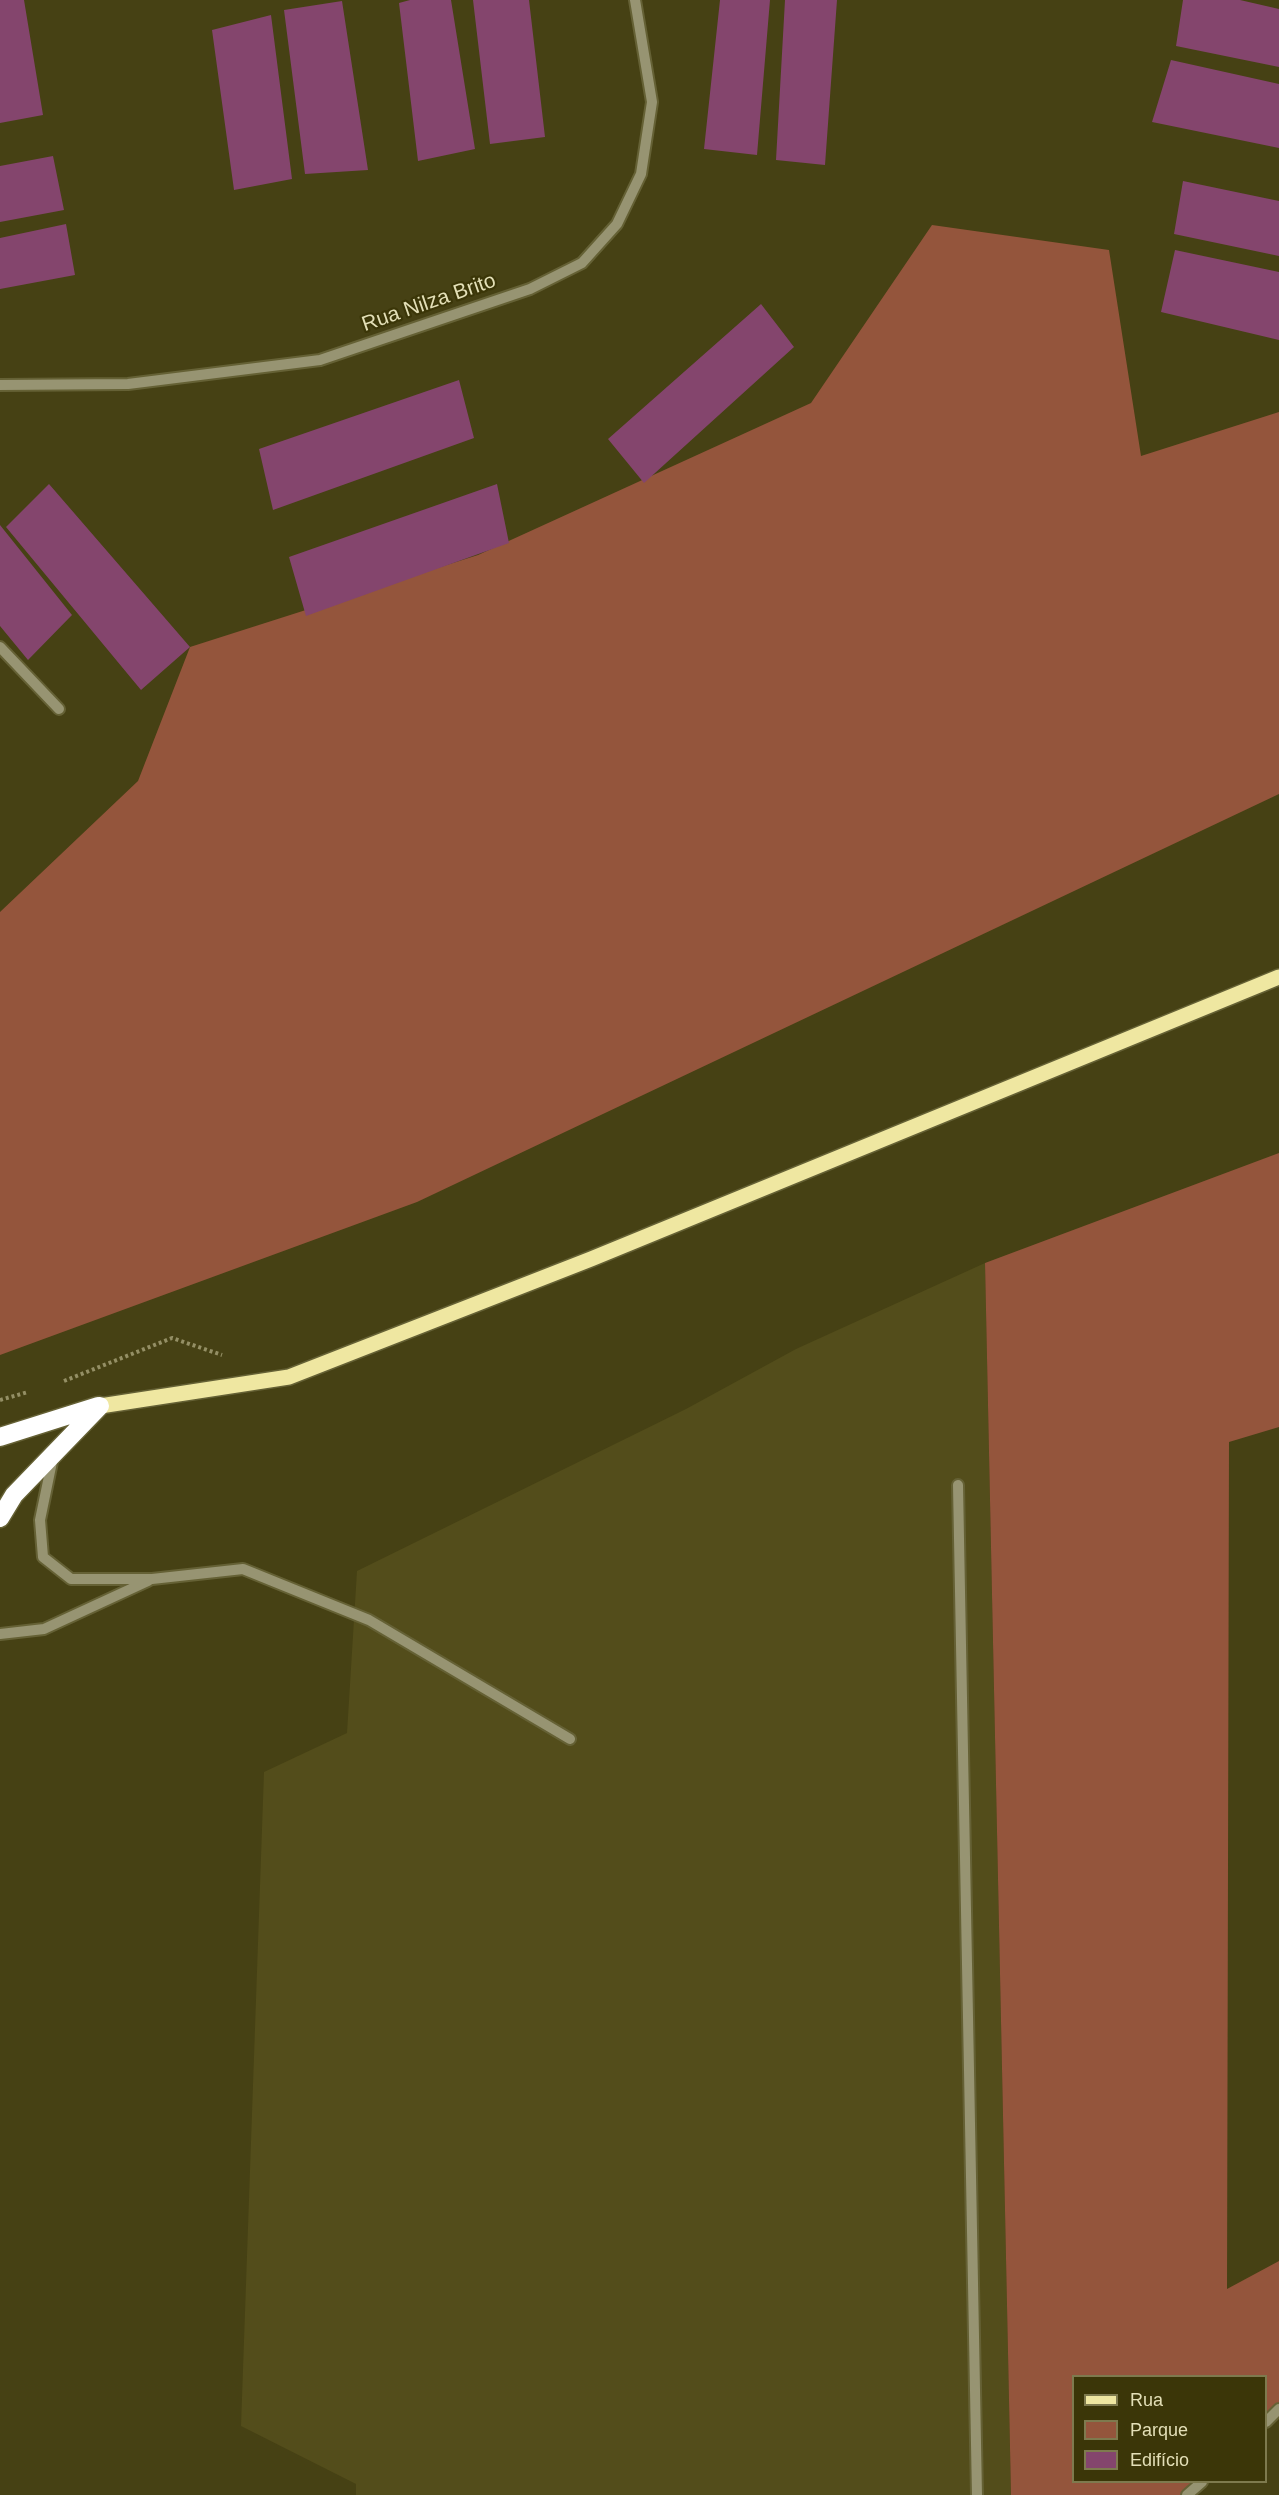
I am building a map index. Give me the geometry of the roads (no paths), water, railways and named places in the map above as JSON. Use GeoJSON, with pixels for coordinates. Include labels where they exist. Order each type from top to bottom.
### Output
{"type":"FeatureCollection","features":[{"type":"Feature","properties":{"kind":"highway"},"geometry":{"type":"LineString","coordinates":[[0,1437],[100,1406]]}},
{"type":"Feature","properties":{"kind":"highway"},"geometry":{"type":"LineString","coordinates":[[0,1518],[14,1495],[100,1406]]}},
{"type":"Feature","properties":{"kind":"main road"},"geometry":{"type":"LineString","coordinates":[[100,1406],[289,1377],[591,1259],[1279,977]]}},
{"type":"Feature","properties":{"kind":"street","name":"Rua Nilza Brito"},"geometry":{"type":"LineString","coordinates":[[0,385],[128,384],[320,360],[530,289],[582,263],[617,224],[641,174],[652,102],[635,0]]}},
{"type":"Feature","properties":{"kind":"street"},"geometry":{"type":"LineString","coordinates":[[0,647],[59,709]]}},
{"type":"Feature","properties":{"kind":"street"},"geometry":{"type":"LineString","coordinates":[[54,1454],[40,1520],[43,1557],[71,1579],[152,1580],[243,1569],[369,1620],[570,1739]]}},
{"type":"Feature","properties":{"kind":"street"},"geometry":{"type":"LineString","coordinates":[[958,1485],[977,2495]]}},
{"type":"Feature","properties":{"kind":"street"},"geometry":{"type":"LineString","coordinates":[[0,1634],[44,1629],[152,1580]]}},
{"type":"Feature","properties":{"kind":"street"},"geometry":{"type":"LineString","coordinates":[[1267,2420],[1279,2409]]}},
{"type":"Feature","properties":{"kind":"street"},"geometry":{"type":"LineString","coordinates":[[1187,2495],[1200,2483]]}}]}
